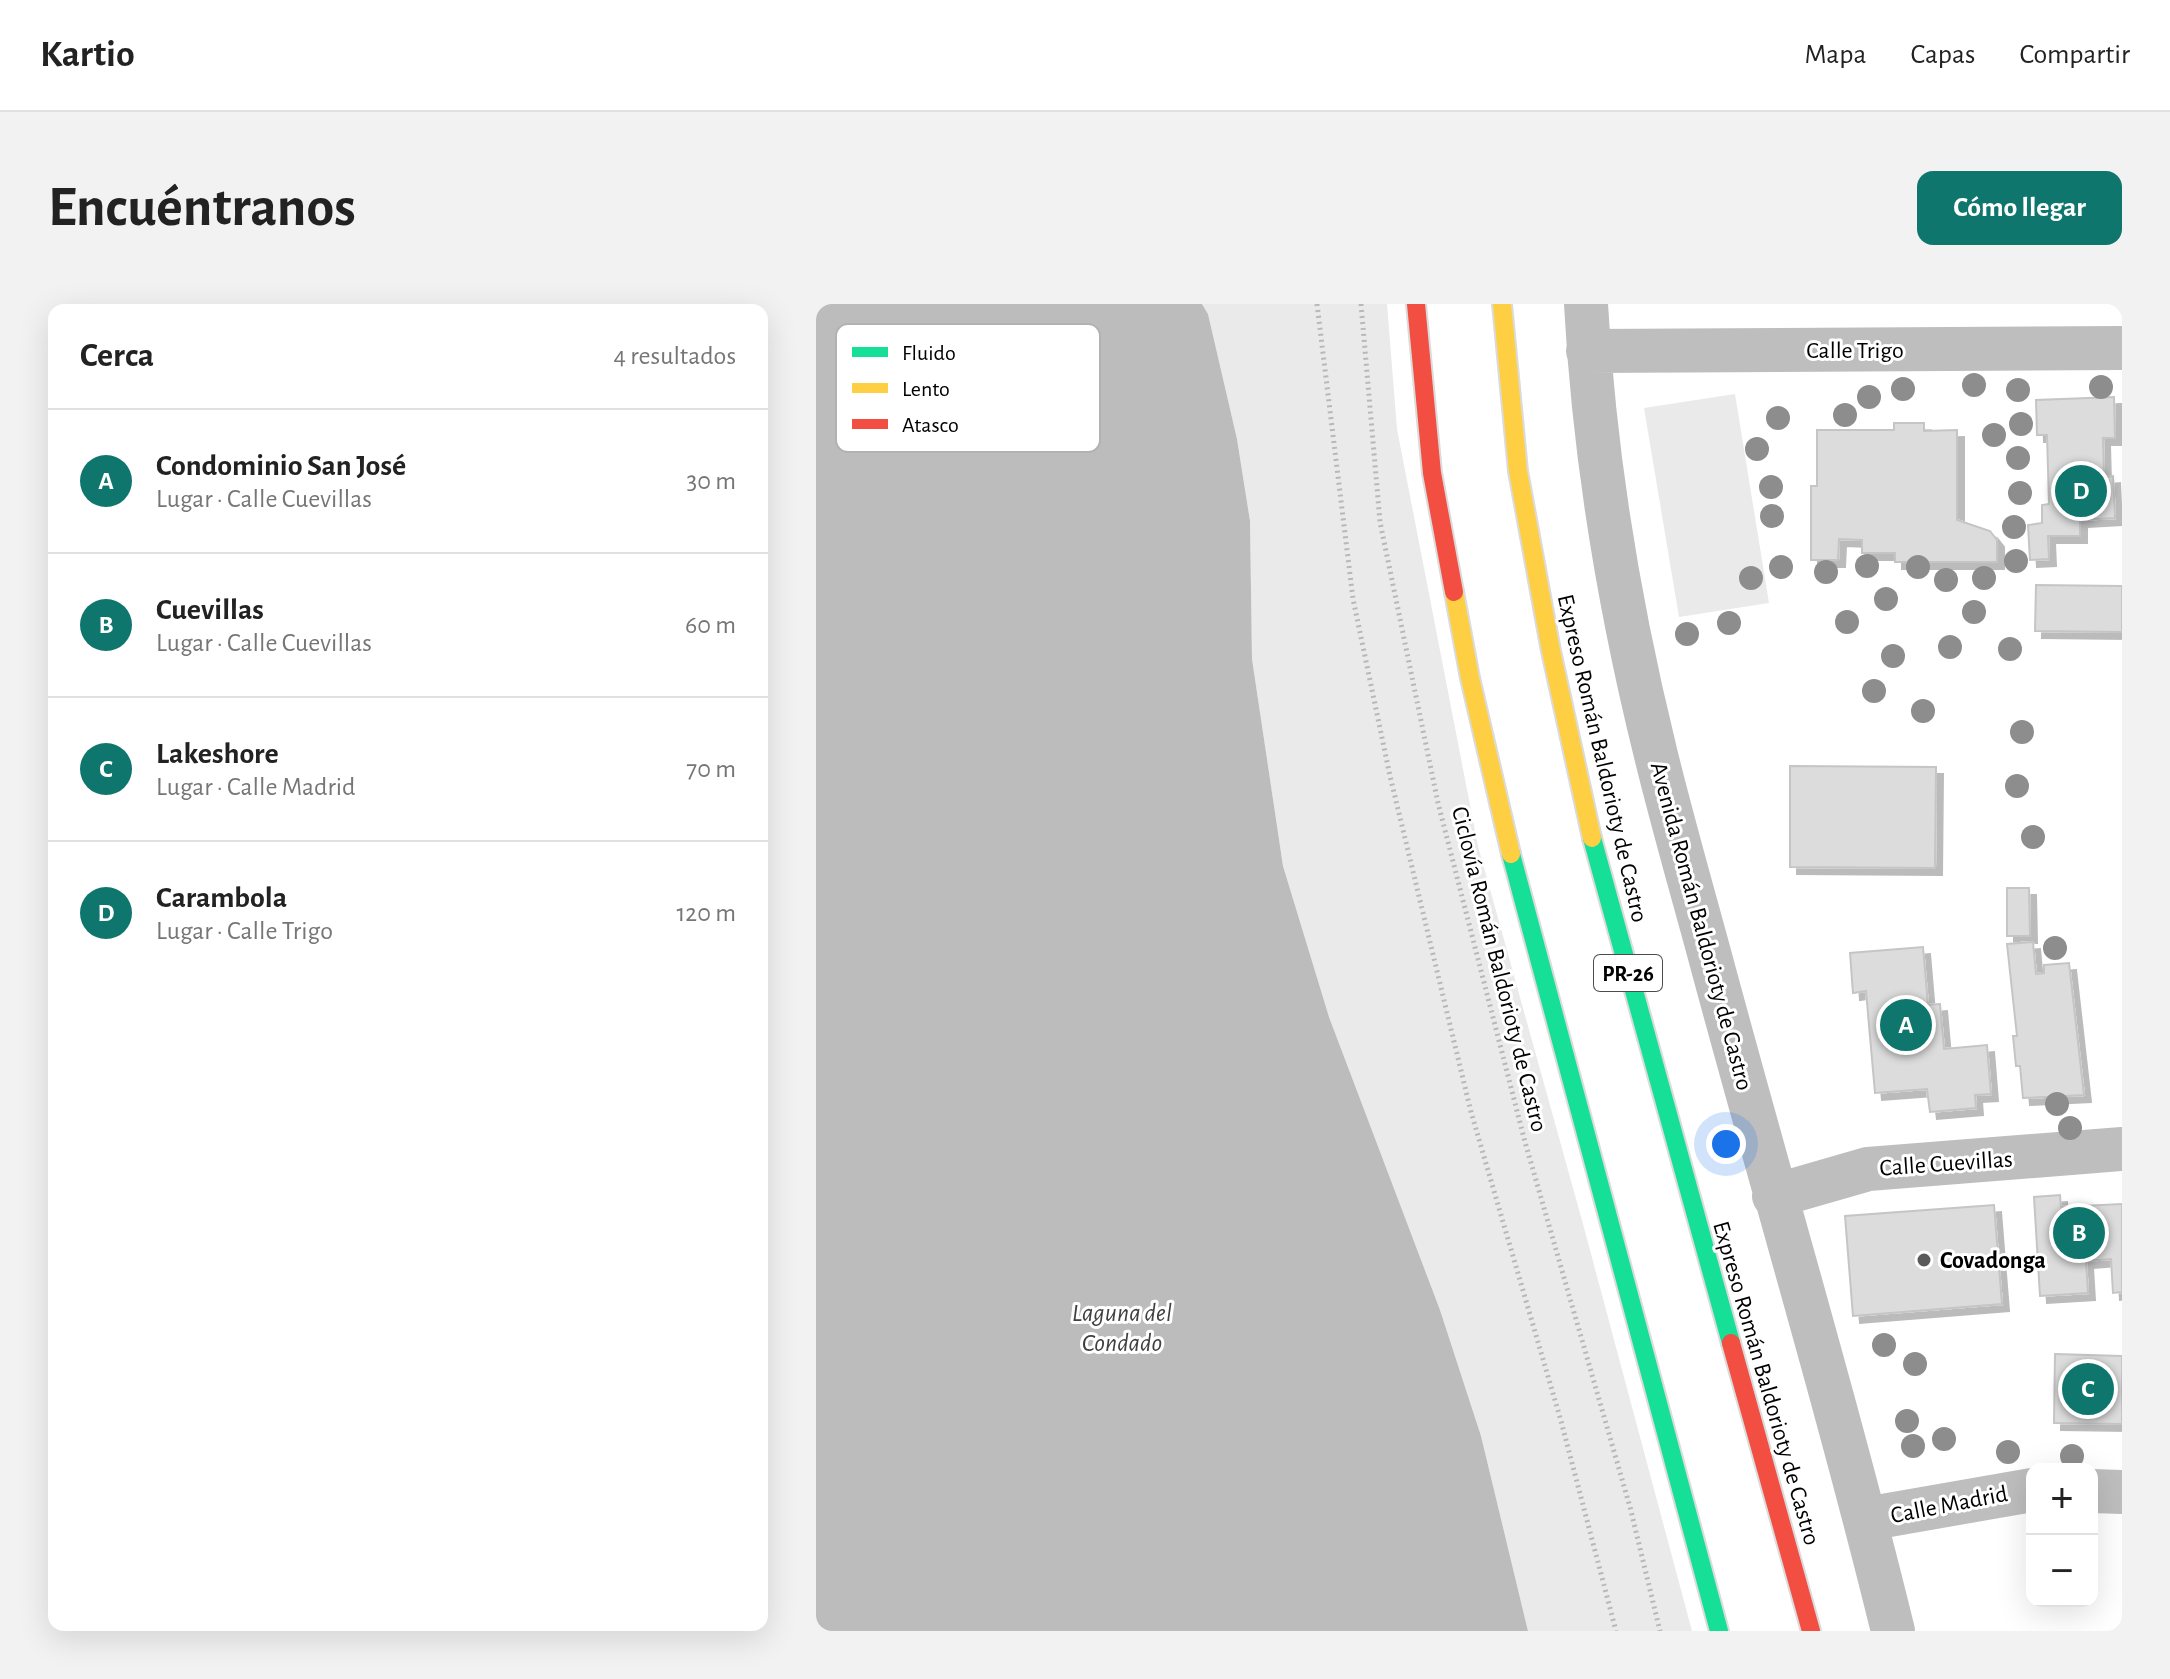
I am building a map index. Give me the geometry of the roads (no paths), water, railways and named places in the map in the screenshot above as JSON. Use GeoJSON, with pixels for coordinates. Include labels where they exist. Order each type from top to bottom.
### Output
{"type":"FeatureCollection","features":[{"type":"Feature","properties":{"kind":"highway"},"geometry":{"type":"LineString","coordinates":[[1416,304],[1432,473],[1480,722],[1521,899],[1719,1631]]}},
{"type":"Feature","properties":{"kind":"highway","name":"Expreso Román Baldorioty de Castro"},"geometry":{"type":"LineString","coordinates":[[1502,304],[1518,471],[1551,651],[1600,873],[1811,1631]]}},
{"type":"Feature","properties":{"kind":"street","name":"Avenida Román Baldorioty de Castro"},"geometry":{"type":"LineString","coordinates":[[1586,304],[1588,351],[1614,559],[1654,750],[1774,1196],[1866,1519],[1893,1631]]}},
{"type":"Feature","properties":{"kind":"street","name":"Calle Trigo"},"geometry":{"type":"LineString","coordinates":[[1588,351],[2122,348]]}},
{"type":"Feature","properties":{"kind":"street","name":"Calle Cuevillas"},"geometry":{"type":"LineString","coordinates":[[1774,1196],[1868,1169],[2122,1149]]}},
{"type":"Feature","properties":{"kind":"street","name":"Calle Madrid"},"geometry":{"type":"LineString","coordinates":[[1866,1519],[2026,1490]]}},
{"type":"Feature","properties":{"kind":"street"},"geometry":{"type":"LineString","coordinates":[[2098,1491],[2122,1492]]}},
{"type":"Feature","properties":{"kind":"water","name":"Laguna del Condado"},"geometry":{"type":"Polygon","coordinates":[[[816,304],[1202,304],[1208,314],[1237,439],[1250,521],[1252,659],[1283,866],[1329,1017],[1440,1310],[1481,1436],[1528,1631],[816,1631],[816,304]]]}},
{"type":"Feature","properties":{"kind":"place","name":"Carambola"},"geometry":{"type":"Point","coordinates":[2081,491]}},
{"type":"Feature","properties":{"kind":"place","name":"Condominio San José"},"geometry":{"type":"Point","coordinates":[1906,1025]}},
{"type":"Feature","properties":{"kind":"place","name":"Cuevillas"},"geometry":{"type":"Point","coordinates":[2079,1233]}},
{"type":"Feature","properties":{"kind":"place","name":"Covadonga"},"geometry":{"type":"Point","coordinates":[1924,1260]}},
{"type":"Feature","properties":{"kind":"place","name":"Lakeshore"},"geometry":{"type":"Point","coordinates":[2088,1389]}}]}
